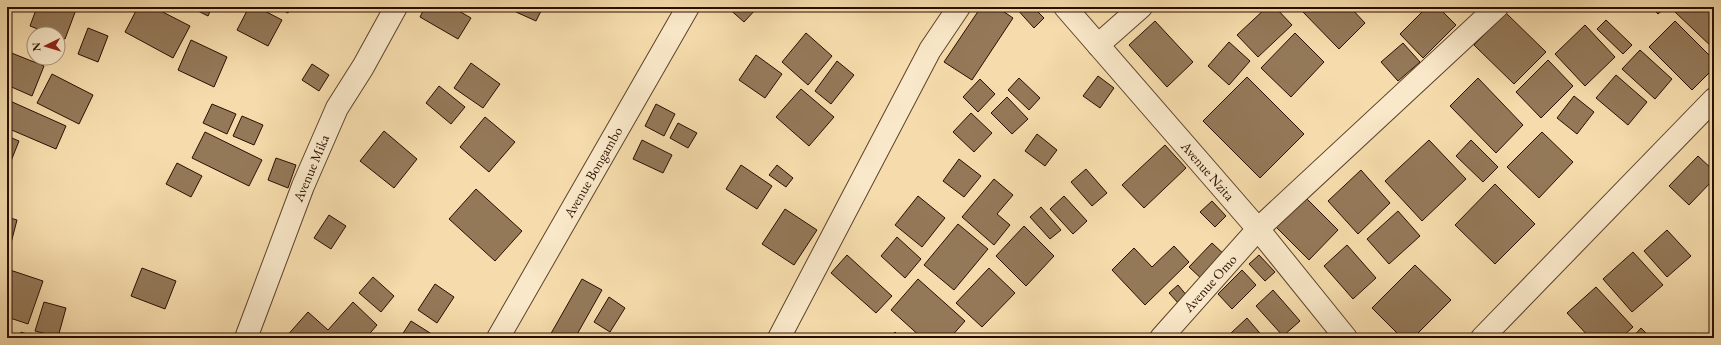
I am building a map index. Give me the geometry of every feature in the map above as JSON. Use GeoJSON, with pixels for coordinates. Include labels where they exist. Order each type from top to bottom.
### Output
{"type":"FeatureCollection","features":[{"type":"Feature","properties":{"kind":"street","name":"Avenue Mika"},"geometry":{"type":"LineString","coordinates":[[246,338],[303,186],[337,108],[363,67],[396,7]]}},
{"type":"Feature","properties":{"kind":"street","name":"Avenue Bongambo"},"geometry":{"type":"LineString","coordinates":[[498,338],[688,7]]}},
{"type":"Feature","properties":{"kind":"street"},"geometry":{"type":"LineString","coordinates":[[779,338],[930,50],[959,7]]}},
{"type":"Feature","properties":{"kind":"street","name":"Avenue Nzita"},"geometry":{"type":"LineString","coordinates":[[1065,7],[1258,229],[1346,338]]}},
{"type":"Feature","properties":{"kind":"street"},"geometry":{"type":"LineString","coordinates":[[1098,45],[1141,7]]}},
{"type":"Feature","properties":{"kind":"street","name":"Avenue Omo"},"geometry":{"type":"LineString","coordinates":[[1161,338],[1258,229],[1497,7]]}},
{"type":"Feature","properties":{"kind":"street"},"geometry":{"type":"LineString","coordinates":[[1482,338],[1714,99]]}},
{"type":"Feature","properties":{"kind":"building"},"geometry":{"type":"Polygon","coordinates":[[[37,7],[77,7],[66,36],[66,26],[30,26],[37,7]]]}},
{"type":"Feature","properties":{"kind":"building"},"geometry":{"type":"Polygon","coordinates":[[[138,7],[153,7],[190,26],[173,58],[125,32],[138,7]]]}},
{"type":"Feature","properties":{"kind":"building"},"geometry":{"type":"Polygon","coordinates":[[[190,7],[212,7],[208,16],[190,7]]]}},
{"type":"Feature","properties":{"kind":"building"},"geometry":{"type":"Polygon","coordinates":[[[249,7],[257,7],[282,20],[268,46],[237,30],[249,7]]]}},
{"type":"Feature","properties":{"kind":"building"},"geometry":{"type":"Polygon","coordinates":[[[276,7],[291,7],[288,13],[276,7]]]}},
{"type":"Feature","properties":{"kind":"building"},"geometry":{"type":"Polygon","coordinates":[[[425,7],[452,7],[471,18],[458,39],[420,17],[425,7]]]}},
{"type":"Feature","properties":{"kind":"building"},"geometry":{"type":"Polygon","coordinates":[[[518,7],[543,7],[536,21],[516,12],[518,7]]]}},
{"type":"Feature","properties":{"kind":"building"},"geometry":{"type":"Polygon","coordinates":[[[727,7],[758,7],[744,22],[727,7]]]}},
{"type":"Feature","properties":{"kind":"building"},"geometry":{"type":"Polygon","coordinates":[[[981,7],[997,7],[1013,18],[972,80],[944,62],[981,7]]]}},
{"type":"Feature","properties":{"kind":"building"},"geometry":{"type":"Polygon","coordinates":[[[1015,7],[1033,7],[1044,18],[1034,28],[1015,7]]]}},
{"type":"Feature","properties":{"kind":"building"},"geometry":{"type":"Polygon","coordinates":[[[1267,7],[1275,7],[1292,25],[1258,57],[1237,35],[1267,7]]]}},
{"type":"Feature","properties":{"kind":"building"},"geometry":{"type":"Polygon","coordinates":[[[1306,7],[1350,7],[1365,23],[1339,49],[1302,11],[1306,7]]]}},
{"type":"Feature","properties":{"kind":"building"},"geometry":{"type":"Polygon","coordinates":[[[1427,7],[1438,7],[1456,25],[1423,58],[1400,34],[1427,7]]]}},
{"type":"Feature","properties":{"kind":"building"},"geometry":{"type":"Polygon","coordinates":[[[1651,7],[1666,7],[1658,14],[1651,7]]]}},
{"type":"Feature","properties":{"kind":"building"},"geometry":{"type":"Polygon","coordinates":[[[1680,7],[1714,7],[1714,49],[1675,12],[1680,7]]]}},
{"type":"Feature","properties":{"kind":"building"},"geometry":{"type":"Polygon","coordinates":[[[1506,13],[1546,52],[1514,84],[1474,45],[1506,13]]]}},
{"type":"Feature","properties":{"kind":"building"},"geometry":{"type":"Polygon","coordinates":[[[1606,20],[1632,45],[1623,54],[1597,29],[1606,20]]]}},
{"type":"Feature","properties":{"kind":"building"},"geometry":{"type":"Polygon","coordinates":[[[1155,21],[1193,62],[1167,87],[1129,45],[1155,21]]]}},
{"type":"Feature","properties":{"kind":"building"},"geometry":{"type":"Polygon","coordinates":[[[1675,21],[1714,60],[1714,68],[1692,90],[1649,47],[1675,21]]]}},
{"type":"Feature","properties":{"kind":"building"},"geometry":{"type":"Polygon","coordinates":[[[1585,25],[1615,57],[1585,86],[1555,54],[1585,25]]]}},
{"type":"Feature","properties":{"kind":"building"},"geometry":{"type":"Polygon","coordinates":[[[88,28],[108,36],[98,62],[78,54],[88,28]]]}},
{"type":"Feature","properties":{"kind":"building"},"geometry":{"type":"Polygon","coordinates":[[[806,33],[832,56],[808,85],[782,62],[806,33]]]}},
{"type":"Feature","properties":{"kind":"building"},"geometry":{"type":"Polygon","coordinates":[[[1295,33],[1324,62],[1291,97],[1261,68],[1295,33]]]}},
{"type":"Feature","properties":{"kind":"building"},"geometry":{"type":"Polygon","coordinates":[[[191,40],[227,57],[214,87],[178,70],[191,40]]]}},
{"type":"Feature","properties":{"kind":"building"},"geometry":{"type":"Polygon","coordinates":[[[1229,42],[1250,61],[1229,85],[1208,66],[1229,42]]]}},
{"type":"Feature","properties":{"kind":"building"},"geometry":{"type":"Polygon","coordinates":[[[1403,43],[1420,62],[1398,81],[1381,62],[1403,43]]]}},
{"type":"Feature","properties":{"kind":"building"},"geometry":{"type":"Polygon","coordinates":[[[1640,50],[1672,79],[1655,99],[1622,69],[1640,50]]]}},
{"type":"Feature","properties":{"kind":"building"},"geometry":{"type":"Polygon","coordinates":[[[9,52],[26,59],[26,66],[44,66],[32,96],[7,85],[7,56],[9,52]]]}},
{"type":"Feature","properties":{"kind":"building"},"geometry":{"type":"Polygon","coordinates":[[[756,55],[782,74],[765,98],[739,80],[756,55]]]}},
{"type":"Feature","properties":{"kind":"building"},"geometry":{"type":"Polygon","coordinates":[[[1548,60],[1573,86],[1541,118],[1516,92],[1548,60]]]}},
{"type":"Feature","properties":{"kind":"building"},"geometry":{"type":"Polygon","coordinates":[[[837,61],[854,75],[831,104],[815,91],[837,61]]]}},
{"type":"Feature","properties":{"kind":"building"},"geometry":{"type":"Polygon","coordinates":[[[471,63],[500,84],[483,108],[454,88],[471,63]]]}},
{"type":"Feature","properties":{"kind":"building"},"geometry":{"type":"Polygon","coordinates":[[[312,64],[329,75],[319,91],[302,80],[312,64]]]}},
{"type":"Feature","properties":{"kind":"building"},"geometry":{"type":"Polygon","coordinates":[[[52,74],[93,95],[79,124],[37,103],[52,74]]]}},
{"type":"Feature","properties":{"kind":"building"},"geometry":{"type":"Polygon","coordinates":[[[1616,75],[1647,102],[1628,125],[1596,98],[1616,75]]]}},
{"type":"Feature","properties":{"kind":"building"},"geometry":{"type":"Polygon","coordinates":[[[1098,76],[1114,88],[1100,108],[1083,96],[1098,76]]]}},
{"type":"Feature","properties":{"kind":"building"},"geometry":{"type":"Polygon","coordinates":[[[1247,77],[1304,134],[1260,178],[1203,121],[1247,77]]]}},
{"type":"Feature","properties":{"kind":"building"},"geometry":{"type":"Polygon","coordinates":[[[1019,78],[1040,98],[1029,110],[1008,90],[1019,78]]]}},
{"type":"Feature","properties":{"kind":"building"},"geometry":{"type":"Polygon","coordinates":[[[1478,78],[1523,125],[1496,153],[1450,106],[1478,78]]]}},
{"type":"Feature","properties":{"kind":"building"},"geometry":{"type":"Polygon","coordinates":[[[980,79],[995,94],[978,112],[963,97],[980,79]]]}},
{"type":"Feature","properties":{"kind":"building"},"geometry":{"type":"Polygon","coordinates":[[[439,86],[465,107],[451,124],[426,103],[439,86]]]}},
{"type":"Feature","properties":{"kind":"building"},"geometry":{"type":"Polygon","coordinates":[[[801,89],[834,117],[809,146],[776,117],[801,89]]]}},
{"type":"Feature","properties":{"kind":"building"},"geometry":{"type":"Polygon","coordinates":[[[1574,96],[1594,112],[1577,134],[1557,118],[1574,96]]]}},
{"type":"Feature","properties":{"kind":"building"},"geometry":{"type":"Polygon","coordinates":[[[1007,97],[1028,119],[1012,134],[991,113],[1007,97]]]}},
{"type":"Feature","properties":{"kind":"building"},"geometry":{"type":"Polygon","coordinates":[[[10,101],[66,126],[56,149],[7,128],[7,108],[10,101]]]}},
{"type":"Feature","properties":{"kind":"building"},"geometry":{"type":"Polygon","coordinates":[[[212,104],[236,114],[227,134],[203,123],[212,104]]]}},
{"type":"Feature","properties":{"kind":"building"},"geometry":{"type":"Polygon","coordinates":[[[656,104],[675,114],[664,136],[645,126],[656,104]]]}},
{"type":"Feature","properties":{"kind":"building"},"geometry":{"type":"Polygon","coordinates":[[[971,113],[992,133],[974,152],[953,132],[971,113]]]}},
{"type":"Feature","properties":{"kind":"building"},"geometry":{"type":"Polygon","coordinates":[[[242,116],[263,125],[254,145],[233,136],[242,116]]]}},
{"type":"Feature","properties":{"kind":"building"},"geometry":{"type":"Polygon","coordinates":[[[485,117],[515,142],[489,172],[460,147],[485,117]]]}},
{"type":"Feature","properties":{"kind":"building"},"geometry":{"type":"Polygon","coordinates":[[[678,123],[697,133],[688,148],[670,138],[678,123]]]}},
{"type":"Feature","properties":{"kind":"building"},"geometry":{"type":"Polygon","coordinates":[[[384,131],[417,159],[394,188],[360,161],[384,131]]]}},
{"type":"Feature","properties":{"kind":"building"},"geometry":{"type":"Polygon","coordinates":[[[205,132],[262,160],[249,186],[192,158],[205,132]]]}},
{"type":"Feature","properties":{"kind":"building"},"geometry":{"type":"Polygon","coordinates":[[[1542,132],[1573,162],[1539,198],[1507,167],[1542,132]]]}},
{"type":"Feature","properties":{"kind":"building"},"geometry":{"type":"Polygon","coordinates":[[[1037,134],[1057,150],[1045,166],[1025,151],[1037,134]]]}},
{"type":"Feature","properties":{"kind":"building"},"geometry":{"type":"Polygon","coordinates":[[[7,136],[19,141],[7,171],[7,136]]]}},
{"type":"Feature","properties":{"kind":"building"},"geometry":{"type":"Polygon","coordinates":[[[642,140],[672,155],[663,173],[633,159],[642,140]]]}},
{"type":"Feature","properties":{"kind":"building"},"geometry":{"type":"Polygon","coordinates":[[[1429,140],[1466,179],[1422,221],[1385,181],[1429,140]]]}},
{"type":"Feature","properties":{"kind":"building"},"geometry":{"type":"Polygon","coordinates":[[[1471,140],[1498,167],[1483,182],[1456,156],[1471,140]]]}},
{"type":"Feature","properties":{"kind":"building"},"geometry":{"type":"Polygon","coordinates":[[[1165,145],[1186,168],[1144,208],[1122,185],[1165,145]]]}},
{"type":"Feature","properties":{"kind":"building"},"geometry":{"type":"Polygon","coordinates":[[[1698,156],[1714,171],[1714,179],[1689,205],[1669,186],[1698,156]]]}},
{"type":"Feature","properties":{"kind":"building"},"geometry":{"type":"Polygon","coordinates":[[[276,158],[296,165],[288,188],[268,180],[276,158]]]}},
{"type":"Feature","properties":{"kind":"building"},"geometry":{"type":"Polygon","coordinates":[[[959,159],[981,176],[964,197],[943,181],[959,159]]]}},
{"type":"Feature","properties":{"kind":"building"},"geometry":{"type":"Polygon","coordinates":[[[177,163],[202,176],[191,197],[166,184],[177,163]]]}},
{"type":"Feature","properties":{"kind":"building"},"geometry":{"type":"Polygon","coordinates":[[[741,165],[772,186],[757,209],[726,189],[741,165]]]}},
{"type":"Feature","properties":{"kind":"building"},"geometry":{"type":"Polygon","coordinates":[[[777,165],[793,178],[786,187],[769,175],[777,165]]]}},
{"type":"Feature","properties":{"kind":"building"},"geometry":{"type":"Polygon","coordinates":[[[1086,169],[1107,193],[1092,206],[1071,182],[1086,169]]]}},
{"type":"Feature","properties":{"kind":"building"},"geometry":{"type":"Polygon","coordinates":[[[1361,170],[1390,203],[1358,234],[1328,201],[1361,170]]]}},
{"type":"Feature","properties":{"kind":"building"},"geometry":{"type":"Polygon","coordinates":[[[994,179],[1013,195],[997,214],[1010,225],[994,245],[962,217],[994,179]]]}},
{"type":"Feature","properties":{"kind":"building"},"geometry":{"type":"Polygon","coordinates":[[[1495,184],[1535,224],[1495,264],[1455,225],[1495,184]]]}},
{"type":"Feature","properties":{"kind":"building"},"geometry":{"type":"Polygon","coordinates":[[[476,189],[522,231],[495,261],[449,219],[476,189]]]}},
{"type":"Feature","properties":{"kind":"building"},"geometry":{"type":"Polygon","coordinates":[[[918,196],[945,218],[922,247],[895,225],[918,196]]]}},
{"type":"Feature","properties":{"kind":"building"},"geometry":{"type":"Polygon","coordinates":[[[1064,196],[1087,221],[1073,234],[1050,209],[1064,196]]]}},
{"type":"Feature","properties":{"kind":"building"},"geometry":{"type":"Polygon","coordinates":[[[1304,196],[1338,230],[1309,260],[1275,226],[1304,196]]]}},
{"type":"Feature","properties":{"kind":"building"},"geometry":{"type":"Polygon","coordinates":[[[1212,201],[1226,216],[1215,227],[1200,212],[1212,201]]]}},
{"type":"Feature","properties":{"kind":"building"},"geometry":{"type":"Polygon","coordinates":[[[1041,207],[1061,230],[1050,239],[1030,217],[1041,207]]]}},
{"type":"Feature","properties":{"kind":"building"},"geometry":{"type":"Polygon","coordinates":[[[785,209],[817,230],[794,265],[762,244],[785,209]]]}},
{"type":"Feature","properties":{"kind":"building"},"geometry":{"type":"Polygon","coordinates":[[[1398,211],[1420,236],[1389,264],[1367,239],[1398,211]]]}},
{"type":"Feature","properties":{"kind":"building"},"geometry":{"type":"Polygon","coordinates":[[[329,215],[346,226],[331,249],[314,238],[329,215]]]}},
{"type":"Feature","properties":{"kind":"building"},"geometry":{"type":"Polygon","coordinates":[[[7,217],[17,220],[11,243],[7,242],[7,217]]]}},
{"type":"Feature","properties":{"kind":"building"},"geometry":{"type":"Polygon","coordinates":[[[958,224],[988,249],[954,290],[924,265],[958,224]]]}},
{"type":"Feature","properties":{"kind":"building"},"geometry":{"type":"Polygon","coordinates":[[[1024,226],[1054,256],[1026,286],[996,256],[1024,226]]]}},
{"type":"Feature","properties":{"kind":"building"},"geometry":{"type":"Polygon","coordinates":[[[1667,230],[1691,256],[1667,277],[1644,251],[1667,230]]]}},
{"type":"Feature","properties":{"kind":"building"},"geometry":{"type":"Polygon","coordinates":[[[897,237],[921,259],[905,278],[881,256],[897,237]]]}},
{"type":"Feature","properties":{"kind":"building"},"geometry":{"type":"Polygon","coordinates":[[[1212,243],[1227,257],[1204,281],[1189,267],[1212,243]]]}},
{"type":"Feature","properties":{"kind":"building"},"geometry":{"type":"Polygon","coordinates":[[[1347,245],[1376,278],[1353,299],[1324,266],[1347,245]]]}},
{"type":"Feature","properties":{"kind":"building"},"geometry":{"type":"Polygon","coordinates":[[[1174,246],[1189,262],[1145,305],[1112,270],[1134,248],[1152,267],[1174,246]]]}},
{"type":"Feature","properties":{"kind":"building"},"geometry":{"type":"Polygon","coordinates":[[[1633,252],[1663,285],[1632,312],[1603,279],[1633,252]]]}},
{"type":"Feature","properties":{"kind":"building"},"geometry":{"type":"Polygon","coordinates":[[[847,255],[892,296],[876,313],[831,273],[847,255]]]}},
{"type":"Feature","properties":{"kind":"building"},"geometry":{"type":"Polygon","coordinates":[[[1259,255],[1275,272],[1265,281],[1249,264],[1259,255]]]}},
{"type":"Feature","properties":{"kind":"building"},"geometry":{"type":"Polygon","coordinates":[[[1415,265],[1451,300],[1413,338],[1402,338],[1372,308],[1415,265]]]}},
{"type":"Feature","properties":{"kind":"building"},"geometry":{"type":"Polygon","coordinates":[[[142,268],[176,281],[165,309],[131,296],[142,268]]]}},
{"type":"Feature","properties":{"kind":"building"},"geometry":{"type":"Polygon","coordinates":[[[989,268],[1015,293],[982,327],[956,303],[989,268]]]}},
{"type":"Feature","properties":{"kind":"building"},"geometry":{"type":"Polygon","coordinates":[[[7,269],[43,281],[28,324],[7,317],[7,269]]]}},
{"type":"Feature","properties":{"kind":"building"},"geometry":{"type":"Polygon","coordinates":[[[1242,270],[1256,285],[1232,309],[1218,294],[1242,270]]]}},
{"type":"Feature","properties":{"kind":"building"},"geometry":{"type":"Polygon","coordinates":[[[373,277],[394,296],[381,312],[359,293],[373,277]]]}},
{"type":"Feature","properties":{"kind":"building"},"geometry":{"type":"Polygon","coordinates":[[[582,279],[602,290],[575,338],[549,337],[582,279]]]}},
{"type":"Feature","properties":{"kind":"building"},"geometry":{"type":"Polygon","coordinates":[[[918,279],[965,321],[950,338],[922,338],[891,310],[918,279]]]}},
{"type":"Feature","properties":{"kind":"building"},"geometry":{"type":"Polygon","coordinates":[[[435,284],[454,297],[437,323],[418,310],[435,284]]]}},
{"type":"Feature","properties":{"kind":"building"},"geometry":{"type":"Polygon","coordinates":[[[1178,285],[1188,297],[1179,304],[1169,293],[1178,285]]]}},
{"type":"Feature","properties":{"kind":"building"},"geometry":{"type":"Polygon","coordinates":[[[1596,287],[1633,327],[1621,338],[1590,338],[1567,313],[1596,287]]]}},
{"type":"Feature","properties":{"kind":"building"},"geometry":{"type":"Polygon","coordinates":[[[1273,290],[1300,321],[1283,336],[1256,306],[1273,290]]]}},
{"type":"Feature","properties":{"kind":"building"},"geometry":{"type":"Polygon","coordinates":[[[609,297],[625,308],[610,332],[594,322],[609,297]]]}},
{"type":"Feature","properties":{"kind":"building"},"geometry":{"type":"Polygon","coordinates":[[[44,302],[66,308],[58,337],[35,331],[44,302]]]}},
{"type":"Feature","properties":{"kind":"building"},"geometry":{"type":"Polygon","coordinates":[[[353,302],[377,325],[366,338],[285,338],[308,312],[328,330],[353,302]]]}},
{"type":"Feature","properties":{"kind":"building"},"geometry":{"type":"Polygon","coordinates":[[[1247,318],[1264,338],[1236,338],[1231,333],[1247,318]]]}},
{"type":"Feature","properties":{"kind":"building"},"geometry":{"type":"Polygon","coordinates":[[[411,321],[438,338],[400,338],[411,321]]]}},
{"type":"Feature","properties":{"kind":"building"},"geometry":{"type":"Polygon","coordinates":[[[1641,328],[1651,338],[1632,338],[1641,328]]]}},
{"type":"Feature","properties":{"kind":"building"},"geometry":{"type":"Polygon","coordinates":[[[21,332],[39,338],[19,338],[21,332]]]}},
{"type":"Feature","properties":{"kind":"building"},"geometry":{"type":"Polygon","coordinates":[[[895,332],[901,338],[890,338],[895,332]]]}},
{"type":"Feature","properties":{"kind":"building"},"geometry":{"type":"Polygon","coordinates":[[[1310,333],[1314,338],[1304,338],[1310,333]]]}}]}
